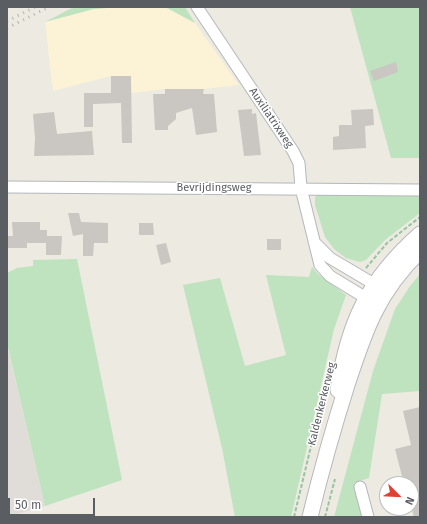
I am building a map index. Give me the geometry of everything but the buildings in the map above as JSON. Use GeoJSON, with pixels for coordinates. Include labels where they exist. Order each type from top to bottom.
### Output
{"type":"FeatureCollection","features":[{"type":"Feature","properties":{"kind":"main road","name":"Kaldenkerkerweg"},"geometry":{"type":"LineString","coordinates":[[331,432],[343,356],[354,324],[374,284],[396,258],[420,234]]}},
{"type":"Feature","properties":{"kind":"main road","name":"Kaldenkerkerweg"},"geometry":{"type":"LineString","coordinates":[[310,517],[331,432],[361,340],[381,298],[405,265],[420,251]]}},
{"type":"Feature","properties":{"kind":"main road"},"geometry":{"type":"LineString","coordinates":[[366,298],[381,298],[374,284]]}},
{"type":"Feature","properties":{"kind":"street","name":"Auxiliatrixweg"},"geometry":{"type":"LineString","coordinates":[[197,7],[293,151],[300,164],[301,188],[320,265],[330,276],[366,298]]}},
{"type":"Feature","properties":{"kind":"street","name":"Bevrijdingsweg"},"geometry":{"type":"LineString","coordinates":[[7,187],[420,190]]}},
{"type":"Feature","properties":{"kind":"street"},"geometry":{"type":"LineString","coordinates":[[314,242],[330,258],[374,284]]}},
{"type":"Feature","properties":{"kind":"street"},"geometry":{"type":"LineString","coordinates":[[360,487],[368,517]]}},
{"type":"Feature","properties":{"kind":"path"},"geometry":{"type":"LineString","coordinates":[[360,277],[368,264],[387,242],[420,216]]}},
{"type":"Feature","properties":{"kind":"path","name":"Kaldenkerkerweg"},"geometry":{"type":"LineString","coordinates":[[294,517],[326,385]]}},
{"type":"Feature","properties":{"kind":"shaded area"},"geometry":{"type":"Polygon","coordinates":[[[119,7],[165,7],[195,23],[239,85],[204,89],[165,89],[131,93],[131,76],[111,76],[53,91],[45,22],[94,9],[119,7]]]}},
{"type":"Feature","properties":{"kind":"shaded area"},"geometry":{"type":"Polygon","coordinates":[[[7,345],[45,506],[7,517],[7,345]]]}},
{"type":"Feature","properties":{"kind":"green space"},"geometry":{"type":"Polygon","coordinates":[[[74,7],[119,7],[94,9],[45,22],[74,7]]]}},
{"type":"Feature","properties":{"kind":"green space"},"geometry":{"type":"Polygon","coordinates":[[[165,7],[185,7],[195,23],[165,7]]]}},
{"type":"Feature","properties":{"kind":"green space"},"geometry":{"type":"Polygon","coordinates":[[[350,7],[420,7],[420,158],[391,158],[350,7]]]}},
{"type":"Feature","properties":{"kind":"green space"},"geometry":{"type":"Polygon","coordinates":[[[321,193],[420,193],[420,213],[385,240],[366,260],[360,262],[346,258],[334,249],[325,237],[315,205],[315,197],[321,193]]]}},
{"type":"Feature","properties":{"kind":"green space"},"geometry":{"type":"Polygon","coordinates":[[[77,259],[122,480],[45,506],[7,343],[7,273],[17,268],[33,266],[33,260],[77,259]]]}},
{"type":"Feature","properties":{"kind":"green space"},"geometry":{"type":"Polygon","coordinates":[[[312,267],[318,274],[346,295],[334,329],[291,517],[235,517],[222,448],[183,285],[220,278],[245,366],[286,355],[266,275],[309,277],[312,267]]]}},
{"type":"Feature","properties":{"kind":"green space"},"geometry":{"type":"Polygon","coordinates":[[[420,274],[420,391],[382,394],[369,478],[354,483],[362,517],[334,517],[373,371],[395,309],[420,274]]]}},
{"type":"Feature","properties":{"kind":"railway"},"geometry":{"type":"LineString","coordinates":[[7,21],[35,7]]}},
{"type":"Feature","properties":{"kind":"railway"},"geometry":{"type":"LineString","coordinates":[[7,28],[49,7]]}}]}
